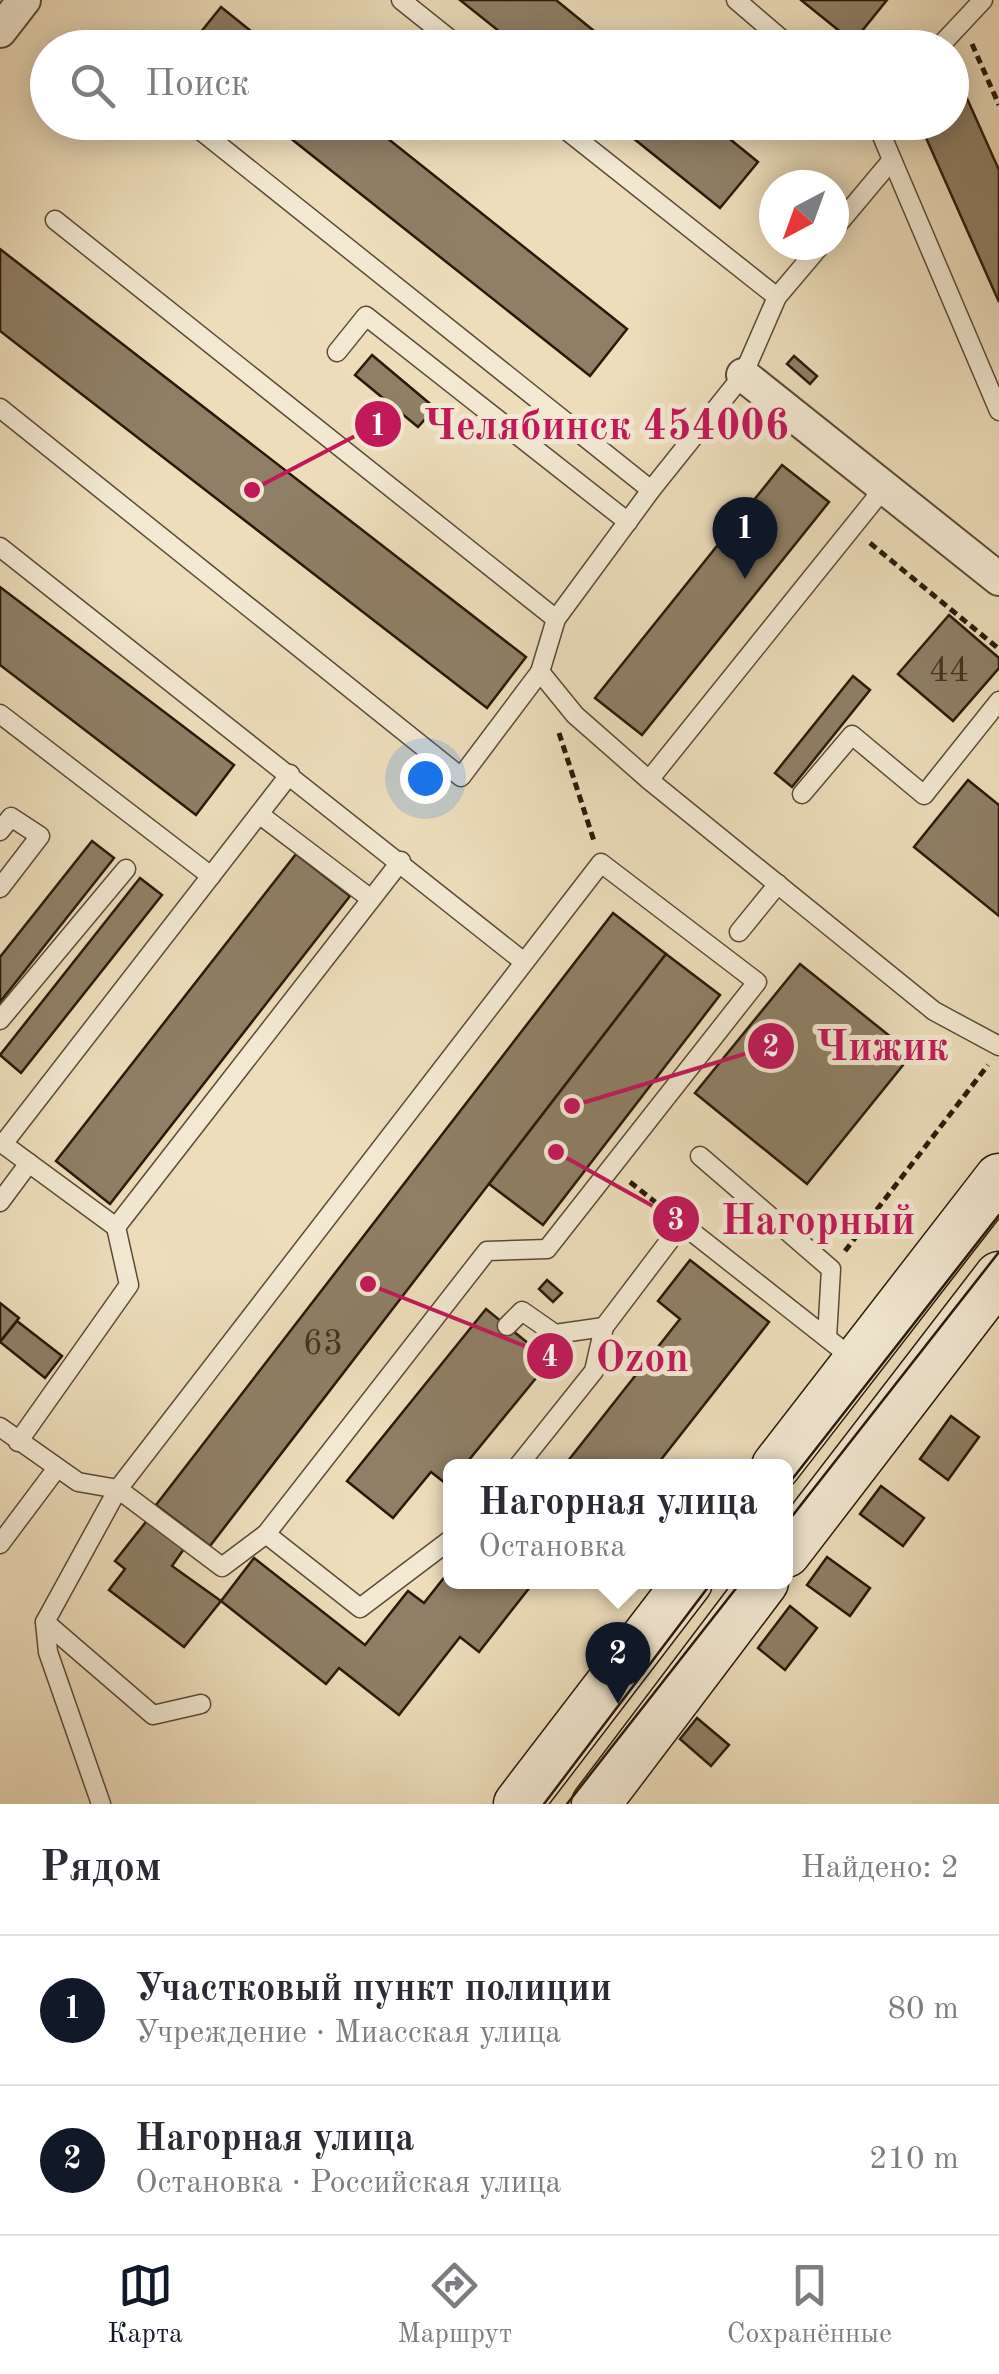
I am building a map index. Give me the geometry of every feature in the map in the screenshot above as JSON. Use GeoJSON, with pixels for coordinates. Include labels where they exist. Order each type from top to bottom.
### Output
{"type":"FeatureCollection","features":[{"type":"Feature","properties":{"kind":"main road"},"geometry":{"type":"LineString","coordinates":[[780,1459],[842,1349],[999,1178]]}},
{"type":"Feature","properties":{"kind":"main road"},"geometry":{"type":"LineString","coordinates":[[793,1545],[999,1276]]}},
{"type":"Feature","properties":{"kind":"main road"},"geometry":{"type":"LineString","coordinates":[[842,1349],[903,1398]]}},
{"type":"Feature","properties":{"kind":"main road"},"geometry":{"type":"LineString","coordinates":[[518,1804],[683,1589]]}},
{"type":"Feature","properties":{"kind":"main road"},"geometry":{"type":"LineString","coordinates":[[596,1804],[759,1589]]}},
{"type":"Feature","properties":{"kind":"street"},"geometry":{"type":"LineString","coordinates":[[0,31],[24,0]]}},
{"type":"Feature","properties":{"kind":"street"},"geometry":{"type":"LineString","coordinates":[[743,374],[999,579]]}},
{"type":"Feature","properties":{"kind":"lane"},"geometry":{"type":"LineString","coordinates":[[400,0],[438,30]]}},
{"type":"Feature","properties":{"kind":"lane"},"geometry":{"type":"LineString","coordinates":[[736,0],[771,30]]}},
{"type":"Feature","properties":{"kind":"lane"},"geometry":{"type":"LineString","coordinates":[[955,30],[983,0]]}},
{"type":"Feature","properties":{"kind":"lane"},"geometry":{"type":"LineString","coordinates":[[213,140],[651,490]]}},
{"type":"Feature","properties":{"kind":"lane"},"geometry":{"type":"LineString","coordinates":[[579,140],[777,297]]}},
{"type":"Feature","properties":{"kind":"lane"},"geometry":{"type":"LineString","coordinates":[[883,140],[999,411]]}},
{"type":"Feature","properties":{"kind":"lane"},"geometry":{"type":"LineString","coordinates":[[849,211],[891,161]]}},
{"type":"Feature","properties":{"kind":"lane"},"geometry":{"type":"LineString","coordinates":[[54,220],[556,619]]}},
{"type":"Feature","properties":{"kind":"lane"},"geometry":{"type":"LineString","coordinates":[[0,408],[461,776],[540,672],[556,619],[743,374],[777,297],[808,260]]}},
{"type":"Feature","properties":{"kind":"lane"},"geometry":{"type":"LineString","coordinates":[[337,352],[366,316],[628,522]]}},
{"type":"Feature","properties":{"kind":"lane"},"geometry":{"type":"LineString","coordinates":[[649,780],[884,488]]}},
{"type":"Feature","properties":{"kind":"lane"},"geometry":{"type":"LineString","coordinates":[[0,547],[524,962]]}},
{"type":"Feature","properties":{"kind":"lane"},"geometry":{"type":"LineString","coordinates":[[540,672],[575,715],[649,780],[934,1011],[999,1048]]}},
{"type":"Feature","properties":{"kind":"lane"},"geometry":{"type":"LineString","coordinates":[[802,794],[852,736],[924,795],[999,702]]}},
{"type":"Feature","properties":{"kind":"lane"},"geometry":{"type":"LineString","coordinates":[[0,714],[211,876]]}},
{"type":"Feature","properties":{"kind":"lane"},"geometry":{"type":"LineString","coordinates":[[18,1442],[129,1285],[116,1227],[1,1141],[290,774]]}},
{"type":"Feature","properties":{"kind":"lane"},"geometry":{"type":"LineString","coordinates":[[259,814],[371,900]]}},
{"type":"Feature","properties":{"kind":"lane"},"geometry":{"type":"LineString","coordinates":[[0,831],[11,817],[40,836],[0,888]]}},
{"type":"Feature","properties":{"kind":"lane"},"geometry":{"type":"LineString","coordinates":[[116,1227],[401,861]]}},
{"type":"Feature","properties":{"kind":"lane"},"geometry":{"type":"LineString","coordinates":[[0,1427],[78,1482],[118,1488],[222,1567],[266,1534],[487,1251],[548,1248],[757,982],[601,863],[118,1488],[44,1622],[48,1652],[101,1804]]}},
{"type":"Feature","properties":{"kind":"lane"},"geometry":{"type":"LineString","coordinates":[[0,1020],[126,870]]}},
{"type":"Feature","properties":{"kind":"lane"},"geometry":{"type":"LineString","coordinates":[[739,932],[778,884]]}},
{"type":"Feature","properties":{"kind":"lane"},"geometry":{"type":"LineString","coordinates":[[700,1156],[831,1269],[842,1349]]}},
{"type":"Feature","properties":{"kind":"lane"},"geometry":{"type":"LineString","coordinates":[[0,1202],[29,1162]]}},
{"type":"Feature","properties":{"kind":"lane"},"geometry":{"type":"LineString","coordinates":[[524,1459],[594,1372],[604,1328],[682,1224],[842,1349]]}},
{"type":"Feature","properties":{"kind":"lane"},"geometry":{"type":"LineString","coordinates":[[507,1326],[522,1311],[555,1334],[604,1328]]}},
{"type":"Feature","properties":{"kind":"lane"},"geometry":{"type":"LineString","coordinates":[[0,1544],[57,1468]]}},
{"type":"Feature","properties":{"kind":"lane"},"geometry":{"type":"LineString","coordinates":[[266,1534],[360,1608],[443,1545]]}},
{"type":"Feature","properties":{"kind":"lane"},"geometry":{"type":"LineString","coordinates":[[44,1622],[153,1716],[201,1704]]}},
{"type":"Feature","properties":{"kind":"path"},"geometry":{"type":"LineString","coordinates":[[962,22],[966,30]]}},
{"type":"Feature","properties":{"kind":"path"},"geometry":{"type":"LineString","coordinates":[[969,38],[999,106]]}},
{"type":"Feature","properties":{"kind":"path"},"geometry":{"type":"LineString","coordinates":[[852,529],[999,649]]}},
{"type":"Feature","properties":{"kind":"path"},"geometry":{"type":"LineString","coordinates":[[540,672],[601,863]]}},
{"type":"Feature","properties":{"kind":"path"},"geometry":{"type":"LineString","coordinates":[[831,1269],[999,1048]]}},
{"type":"Feature","properties":{"kind":"path"},"geometry":{"type":"LineString","coordinates":[[612,1167],[682,1224]]}},
{"type":"Feature","properties":{"kind":"building"},"geometry":{"type":"Polygon","coordinates":[[[460,0],[556,0],[593,30],[498,30],[460,0]]]}},
{"type":"Feature","properties":{"kind":"building"},"geometry":{"type":"Polygon","coordinates":[[[801,0],[887,0],[863,30],[838,30],[801,0]]]}},
{"type":"Feature","properties":{"kind":"building"},"geometry":{"type":"Polygon","coordinates":[[[221,7],[250,30],[202,30],[221,7]]]}},
{"type":"Feature","properties":{"kind":"building"},"geometry":{"type":"Polygon","coordinates":[[[969,103],[999,170],[999,302],[927,140],[969,140],[969,103]]]}},
{"type":"Feature","properties":{"kind":"building"},"geometry":{"type":"Polygon","coordinates":[[[293,140],[390,140],[627,329],[590,376],[293,140]]]}},
{"type":"Feature","properties":{"kind":"building"},"geometry":{"type":"Polygon","coordinates":[[[635,140],[731,140],[758,162],[720,208],[635,140]]]}},
{"type":"Feature","properties":{"kind":"building"},"geometry":{"type":"Polygon","coordinates":[[[0,249],[526,657],[487,708],[0,331],[0,249]]]}},
{"type":"Feature","properties":{"kind":"building"},"geometry":{"type":"Polygon","coordinates":[[[372,355],[435,408],[418,427],[355,375],[372,355]]]}},
{"type":"Feature","properties":{"kind":"building"},"geometry":{"type":"Polygon","coordinates":[[[794,356],[817,376],[810,384],[787,364],[794,356]]]}},
{"type":"Feature","properties":{"kind":"building"},"geometry":{"type":"Polygon","coordinates":[[[782,465],[829,502],[642,735],[595,698],[782,465]]]}},
{"type":"Feature","properties":{"kind":"building"},"geometry":{"type":"Polygon","coordinates":[[[0,587],[234,765],[196,815],[0,665],[0,587]]]}},
{"type":"Feature","properties":{"kind":"building"},"geometry":{"type":"Polygon","coordinates":[[[949,615],[999,658],[999,668],[953,721],[898,674],[949,615]]]}},
{"type":"Feature","properties":{"kind":"building"},"geometry":{"type":"Polygon","coordinates":[[[853,676],[870,690],[792,787],[775,773],[853,676]]]}},
{"type":"Feature","properties":{"kind":"building"},"geometry":{"type":"Polygon","coordinates":[[[968,780],[999,805],[999,916],[914,847],[968,780]]]}},
{"type":"Feature","properties":{"kind":"building"},"geometry":{"type":"Polygon","coordinates":[[[92,841],[114,858],[0,1002],[0,957],[92,841]]]}},
{"type":"Feature","properties":{"kind":"building"},"geometry":{"type":"Polygon","coordinates":[[[296,854],[350,896],[110,1204],[56,1161],[296,854]]]}},
{"type":"Feature","properties":{"kind":"building"},"geometry":{"type":"Polygon","coordinates":[[[140,878],[162,895],[21,1073],[0,1055],[140,878]]]}},
{"type":"Feature","properties":{"kind":"building"},"geometry":{"type":"Polygon","coordinates":[[[613,913],[666,954],[210,1546],[156,1505],[613,913]]]}},
{"type":"Feature","properties":{"kind":"building"},"geometry":{"type":"Polygon","coordinates":[[[666,954],[720,995],[543,1225],[489,1184],[666,954]]]}},
{"type":"Feature","properties":{"kind":"building"},"geometry":{"type":"Polygon","coordinates":[[[800,964],[912,1054],[807,1184],[695,1093],[800,964]]]}},
{"type":"Feature","properties":{"kind":"building"},"geometry":{"type":"Polygon","coordinates":[[[690,1260],[769,1322],[661,1459],[570,1459],[680,1319],[658,1301],[690,1260]]]}},
{"type":"Feature","properties":{"kind":"building"},"geometry":{"type":"Polygon","coordinates":[[[547,1280],[562,1293],[553,1302],[539,1289],[547,1280]]]}},
{"type":"Feature","properties":{"kind":"building"},"geometry":{"type":"Polygon","coordinates":[[[0,1303],[19,1318],[0,1342],[0,1303]]]}},
{"type":"Feature","properties":{"kind":"building"},"geometry":{"type":"Polygon","coordinates":[[[486,1309],[550,1361],[470,1459],[443,1459],[443,1481],[431,1472],[393,1518],[347,1481],[486,1309]]]}},
{"type":"Feature","properties":{"kind":"building"},"geometry":{"type":"Polygon","coordinates":[[[17,1321],[62,1356],[45,1378],[0,1342],[17,1321]]]}},
{"type":"Feature","properties":{"kind":"building"},"geometry":{"type":"Polygon","coordinates":[[[951,1416],[979,1437],[948,1480],[920,1459],[951,1416]]]}},
{"type":"Feature","properties":{"kind":"building"},"geometry":{"type":"Polygon","coordinates":[[[881,1486],[924,1518],[903,1546],[860,1514],[881,1486]]]}},
{"type":"Feature","properties":{"kind":"building"},"geometry":{"type":"Polygon","coordinates":[[[149,1518],[186,1546],[172,1566],[221,1601],[184,1647],[109,1590],[125,1569],[115,1561],[149,1518]]]}},
{"type":"Feature","properties":{"kind":"building"},"geometry":{"type":"Polygon","coordinates":[[[827,1557],[870,1588],[850,1616],[807,1585],[827,1557]]]}},
{"type":"Feature","properties":{"kind":"building"},"geometry":{"type":"Polygon","coordinates":[[[254,1558],[365,1645],[408,1591],[424,1603],[443,1579],[443,1589],[528,1589],[479,1652],[460,1637],[399,1715],[339,1668],[326,1684],[221,1601],[254,1558]]]}},
{"type":"Feature","properties":{"kind":"building"},"geometry":{"type":"Polygon","coordinates":[[[790,1606],[817,1628],[785,1670],[758,1648],[790,1606]]]}},
{"type":"Feature","properties":{"kind":"building"},"geometry":{"type":"Polygon","coordinates":[[[697,1718],[729,1745],[711,1766],[680,1739],[697,1718]]]}},
{"type":"Feature","properties":{"kind":"tram line"},"geometry":{"type":"LineString","coordinates":[[793,1478],[999,1215]]}},
{"type":"Feature","properties":{"kind":"tram line"},"geometry":{"type":"LineString","coordinates":[[793,1515],[999,1252]]}},
{"type":"Feature","properties":{"kind":"tram line"},"geometry":{"type":"LineString","coordinates":[[544,1804],[707,1589]]}},
{"type":"Feature","properties":{"kind":"tram line"},"geometry":{"type":"LineString","coordinates":[[567,1804],[736,1589]]}},
{"type":"Feature","properties":{"kind":"place","name":"Челябинск 454006"},"geometry":{"type":"Point","coordinates":[252,490]}},
{"type":"Feature","properties":{"kind":"place","name":"Участковый пункт полиции"},"geometry":{"type":"Point","coordinates":[745,579]}},
{"type":"Feature","properties":{"kind":"place","name":"Чижик"},"geometry":{"type":"Point","coordinates":[572,1106]}},
{"type":"Feature","properties":{"kind":"place","name":"Нагорный"},"geometry":{"type":"Point","coordinates":[556,1152]}},
{"type":"Feature","properties":{"kind":"place","name":"Ozon"},"geometry":{"type":"Point","coordinates":[368,1284]}},
{"type":"Feature","properties":{"kind":"place","name":"Нагорная улица"},"geometry":{"type":"Point","coordinates":[618,1704]}}]}
